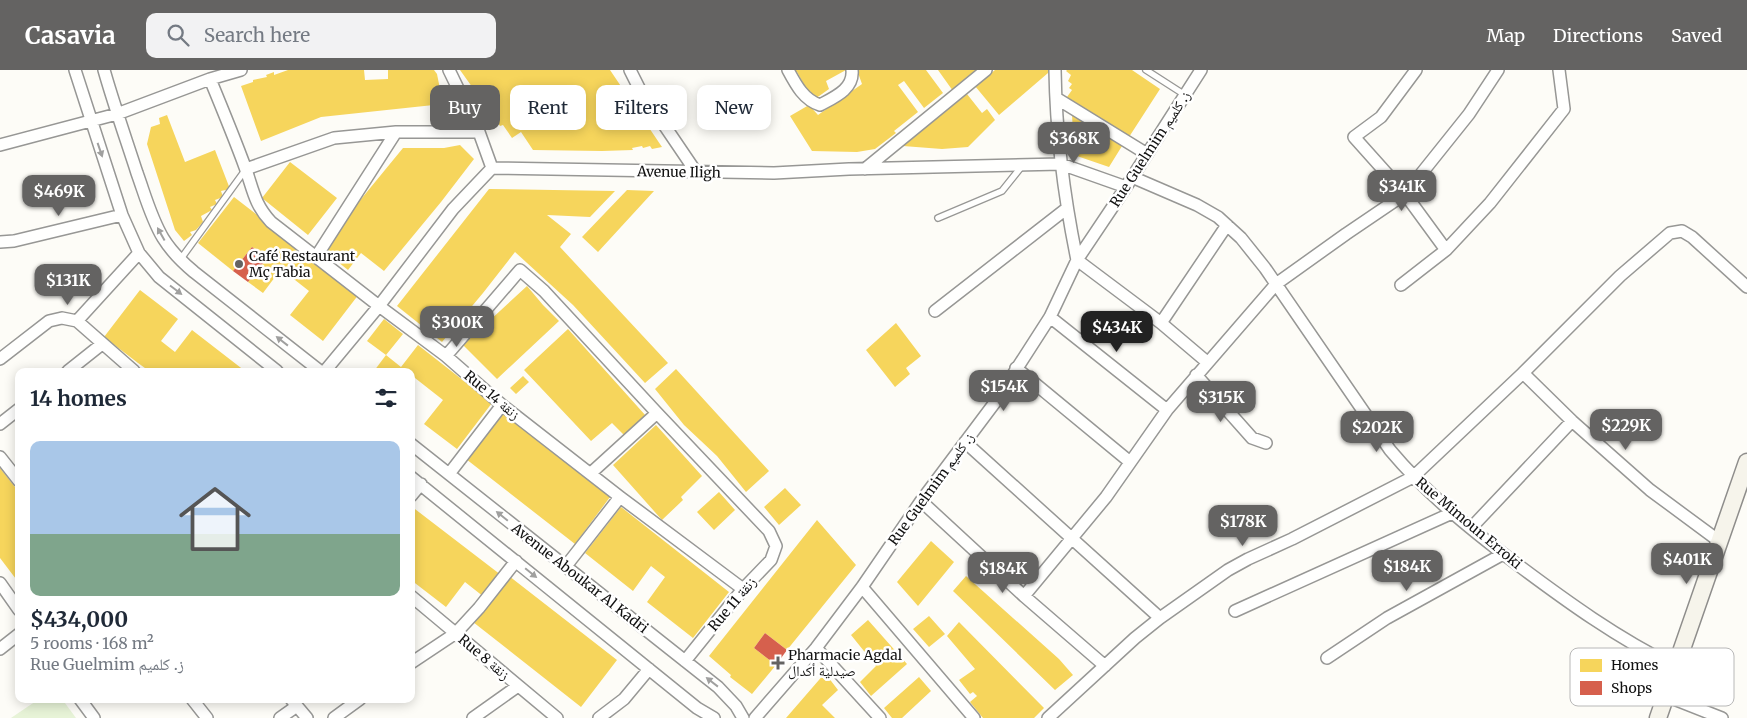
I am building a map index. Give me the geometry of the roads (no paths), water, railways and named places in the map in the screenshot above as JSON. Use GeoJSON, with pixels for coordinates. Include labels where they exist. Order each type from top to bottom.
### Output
{"type":"FeatureCollection","features":[{"type":"Feature","properties":{"kind":"main road"},"geometry":{"type":"LineString","coordinates":[[1682,648],[1747,462]]}},
{"type":"Feature","properties":{"kind":"main road"},"geometry":{"type":"LineString","coordinates":[[1658,718],[1662,706]]}},
{"type":"Feature","properties":{"kind":"street"},"geometry":{"type":"LineString","coordinates":[[75,70],[122,215],[139,252],[159,277],[273,368]]}},
{"type":"Feature","properties":{"kind":"street"},"geometry":{"type":"LineString","coordinates":[[104,70],[117,114],[156,224],[163,238],[180,260],[316,368]]}},
{"type":"Feature","properties":{"kind":"street"},"geometry":{"type":"LineString","coordinates":[[0,145],[117,114],[210,79],[242,70]]}},
{"type":"Feature","properties":{"kind":"street"},"geometry":{"type":"LineString","coordinates":[[327,368],[379,306],[453,209],[492,168],[479,132],[449,70]]}},
{"type":"Feature","properties":{"kind":"street"},"geometry":{"type":"LineString","coordinates":[[630,70],[639,88],[696,172]]}},
{"type":"Feature","properties":{"kind":"street"},"geometry":{"type":"LineString","coordinates":[[788,70],[796,85],[810,102],[820,106],[848,86],[853,78],[852,70]]}},
{"type":"Feature","properties":{"kind":"street"},"geometry":{"type":"LineString","coordinates":[[864,169],[986,70]]}},
{"type":"Feature","properties":{"kind":"street"},"geometry":{"type":"LineString","coordinates":[[1055,70],[1066,209],[1077,260],[1161,323],[1207,362]]}},
{"type":"Feature","properties":{"kind":"street","name":"Rue Guelmim ز. كلميم"},"geometry":{"type":"LineString","coordinates":[[755,718],[816,648],[862,587],[921,500],[996,401],[1050,317],[1077,260],[1201,70]]}},
{"type":"Feature","properties":{"kind":"street"},"geometry":{"type":"LineString","coordinates":[[1416,70],[1381,117],[1354,137],[1405,194],[1446,250]]}},
{"type":"Feature","properties":{"kind":"street"},"geometry":{"type":"LineString","coordinates":[[1024,596],[1106,497],[1167,410],[1276,284],[1405,194],[1469,114],[1498,70]]}},
{"type":"Feature","properties":{"kind":"street"},"geometry":{"type":"LineString","coordinates":[[1401,284],[1446,250],[1490,203],[1564,110],[1559,70]]}},
{"type":"Feature","properties":{"kind":"street","name":"Rue 14 زنقة"},"geometry":{"type":"LineString","coordinates":[[210,79],[246,169],[252,191],[263,213],[272,222],[446,356],[502,404],[620,497],[743,589]]}},
{"type":"Feature","properties":{"kind":"street"},"geometry":{"type":"LineString","coordinates":[[1056,98],[1147,154]]}},
{"type":"Feature","properties":{"kind":"street"},"geometry":{"type":"LineString","coordinates":[[246,169],[334,138],[396,132],[479,132]]}},
{"type":"Feature","properties":{"kind":"street"},"geometry":{"type":"LineString","coordinates":[[316,257],[396,132]]}},
{"type":"Feature","properties":{"kind":"street","name":"Avenue Iligh"},"geometry":{"type":"LineString","coordinates":[[492,168],[774,173],[1061,164],[1129,182]]}},
{"type":"Feature","properties":{"kind":"street","name":"Rue Mimoun Erroki"},"geometry":{"type":"LineString","coordinates":[[1129,182],[1186,199],[1208,211],[1227,225],[1254,253],[1369,421],[1413,477],[1503,554],[1595,622],[1639,648]]}},
{"type":"Feature","properties":{"kind":"street"},"geometry":{"type":"LineString","coordinates":[[935,311],[1066,209]]}},
{"type":"Feature","properties":{"kind":"street"},"geometry":{"type":"LineString","coordinates":[[0,242],[14,241],[122,215]]}},
{"type":"Feature","properties":{"kind":"street"},"geometry":{"type":"LineString","coordinates":[[1161,323],[1227,225]]}},
{"type":"Feature","properties":{"kind":"street"},"geometry":{"type":"LineString","coordinates":[[1048,718],[1160,618],[1228,570],[1413,477],[1523,373],[1620,276],[1670,233],[1682,232],[1692,237],[1747,287]]}},
{"type":"Feature","properties":{"kind":"street"},"geometry":{"type":"LineString","coordinates":[[77,321],[139,252]]}},
{"type":"Feature","properties":{"kind":"street"},"geometry":{"type":"LineString","coordinates":[[446,356],[520,270],[544,291],[657,413],[591,473]]}},
{"type":"Feature","properties":{"kind":"street"},"geometry":{"type":"LineString","coordinates":[[1050,317],[1167,410]]}},
{"type":"Feature","properties":{"kind":"street"},"geometry":{"type":"LineString","coordinates":[[1,355],[49,321],[62,318],[77,321],[130,368]]}},
{"type":"Feature","properties":{"kind":"street"},"geometry":{"type":"LineString","coordinates":[[72,368],[102,344]]}},
{"type":"Feature","properties":{"kind":"street"},"geometry":{"type":"LineString","coordinates":[[1016,368],[1130,462]]}},
{"type":"Feature","properties":{"kind":"street"},"geometry":{"type":"LineString","coordinates":[[1523,373],[1572,421],[1650,490],[1718,541]]}},
{"type":"Feature","properties":{"kind":"street"},"geometry":{"type":"LineString","coordinates":[[1196,375],[1252,438],[1266,443]]}},
{"type":"Feature","properties":{"kind":"street"},"geometry":{"type":"LineString","coordinates":[[449,474],[502,404]]}},
{"type":"Feature","properties":{"kind":"street"},"geometry":{"type":"LineString","coordinates":[[0,424],[15,413]]}},
{"type":"Feature","properties":{"kind":"street","name":"Rue 11 زنقة"},"geometry":{"type":"LineString","coordinates":[[657,413],[770,531],[776,546],[771,560],[743,589],[685,661]]}},
{"type":"Feature","properties":{"kind":"street"},"geometry":{"type":"LineString","coordinates":[[1471,528],[1572,421]]}},
{"type":"Feature","properties":{"kind":"street"},"geometry":{"type":"LineString","coordinates":[[965,442],[1160,618]]}},
{"type":"Feature","properties":{"kind":"street","name":"Avenue Aboukar Al Kadri"},"geometry":{"type":"LineString","coordinates":[[415,447],[728,696],[743,718]]}},
{"type":"Feature","properties":{"kind":"street"},"geometry":{"type":"LineString","coordinates":[[0,457],[15,476]]}},
{"type":"Feature","properties":{"kind":"street","name":"Avenue Aboukar Al Kadri"},"geometry":{"type":"LineString","coordinates":[[416,480],[698,708],[714,718]]}},
{"type":"Feature","properties":{"kind":"street"},"geometry":{"type":"LineString","coordinates":[[566,566],[620,497]]}},
{"type":"Feature","properties":{"kind":"street"},"geometry":{"type":"LineString","coordinates":[[921,500],[1024,596],[1105,666]]}},
{"type":"Feature","properties":{"kind":"street"},"geometry":{"type":"LineString","coordinates":[[1236,611],[1452,512]]}},
{"type":"Feature","properties":{"kind":"street"},"geometry":{"type":"LineString","coordinates":[[1327,658],[1387,618],[1503,554]]}},
{"type":"Feature","properties":{"kind":"street"},"geometry":{"type":"LineString","coordinates":[[415,660],[456,633],[479,608],[516,561]]}},
{"type":"Feature","properties":{"kind":"street"},"geometry":{"type":"LineString","coordinates":[[0,583],[15,604]]}},
{"type":"Feature","properties":{"kind":"street"},"geometry":{"type":"LineString","coordinates":[[862,587],[974,718]]}},
{"type":"Feature","properties":{"kind":"street","name":"Rue 8 زنقة"},"geometry":{"type":"LineString","coordinates":[[415,599],[557,718]]}},
{"type":"Feature","properties":{"kind":"street"},"geometry":{"type":"LineString","coordinates":[[0,648],[15,637]]}},
{"type":"Feature","properties":{"kind":"street"},"geometry":{"type":"LineString","coordinates":[[816,648],[880,718]]}},
{"type":"Feature","properties":{"kind":"street"},"geometry":{"type":"LineString","coordinates":[[599,718],[624,699],[649,668]]}},
{"type":"Feature","properties":{"kind":"street"},"geometry":{"type":"LineString","coordinates":[[473,718],[518,686]]}},
{"type":"Feature","properties":{"kind":"street"},"geometry":{"type":"LineString","coordinates":[[83,703],[94,718]]}},
{"type":"Feature","properties":{"kind":"street"},"geometry":{"type":"LineString","coordinates":[[195,703],[207,718]]}},
{"type":"Feature","properties":{"kind":"street"},"geometry":{"type":"LineString","coordinates":[[280,718],[293,703]]}},
{"type":"Feature","properties":{"kind":"street"},"geometry":{"type":"LineString","coordinates":[[295,703],[306,718]]}},
{"type":"Feature","properties":{"kind":"street"},"geometry":{"type":"LineString","coordinates":[[334,718],[355,703]]}},
{"type":"Feature","properties":{"kind":"street"},"geometry":{"type":"LineString","coordinates":[[1691,706],[1722,718]]}},
{"type":"Feature","properties":{"kind":"lane"},"geometry":{"type":"LineString","coordinates":[[1146,70],[1185,95]]}},
{"type":"Feature","properties":{"kind":"lane"},"geometry":{"type":"LineString","coordinates":[[938,218],[1002,191],[1024,165]]}},
{"type":"Feature","properties":{"kind":"lane"},"geometry":{"type":"LineString","coordinates":[[180,260],[246,169]]}},
{"type":"Feature","properties":{"kind":"place","name":"Café Restaurant Mç Tabia"},"geometry":{"type":"Point","coordinates":[239,264]}},
{"type":"Feature","properties":{"kind":"place","name":"Pharmacie Agdal صيدلية أكدال"},"geometry":{"type":"Point","coordinates":[778,663]}}]}
